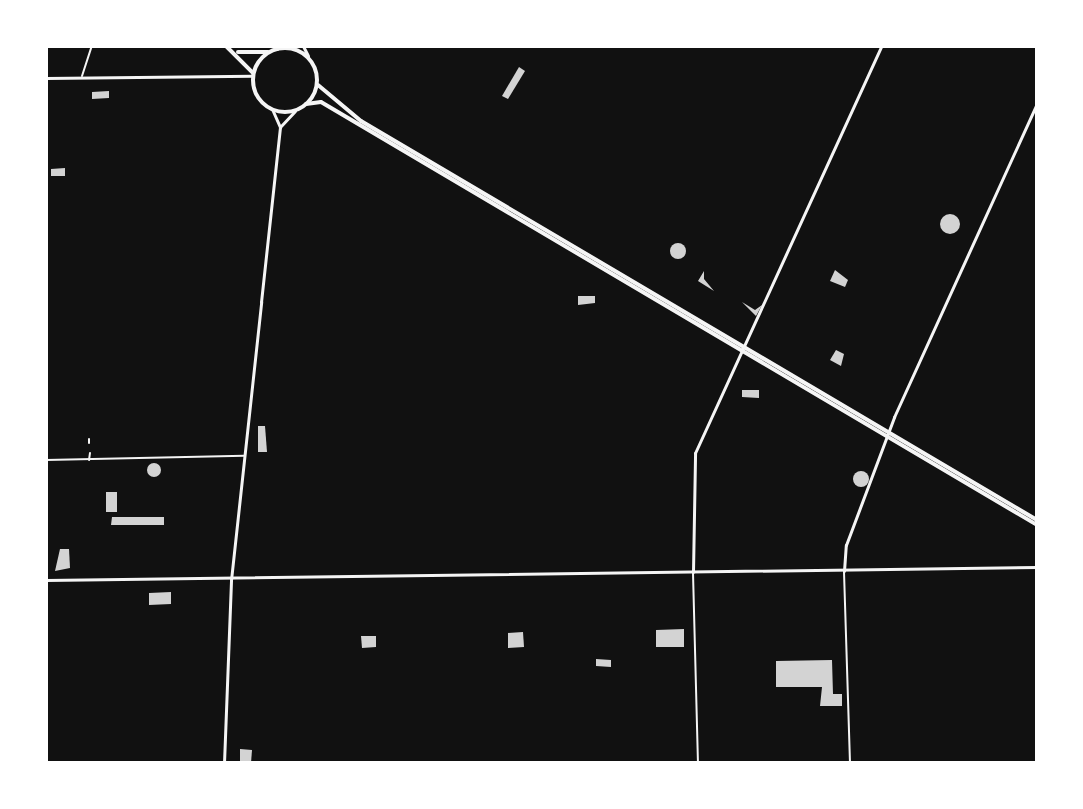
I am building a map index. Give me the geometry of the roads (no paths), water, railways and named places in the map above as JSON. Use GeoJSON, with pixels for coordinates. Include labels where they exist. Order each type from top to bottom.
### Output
{"type":"FeatureCollection","features":[{"type":"Feature","properties":{"kind":"main road"},"geometry":{"type":"LineString","coordinates":[[224,763],[231,580],[280,127],[272,109],[256,93],[253,74],[235,51],[226,46]]}},
{"type":"Feature","properties":{"kind":"main road"},"geometry":{"type":"LineString","coordinates":[[303,46],[318,85],[361,121],[1037,523]]}},
{"type":"Feature","properties":{"kind":"main road"},"geometry":{"type":"LineString","coordinates":[[693,573],[692,461],[881,46]]}},
{"type":"Feature","properties":{"kind":"main road"},"geometry":{"type":"LineString","coordinates":[[253,74],[269,52],[278,47],[308,56]]}},
{"type":"Feature","properties":{"kind":"main road"},"geometry":{"type":"LineString","coordinates":[[235,51],[269,52]]}},
{"type":"Feature","properties":{"kind":"main road"},"geometry":{"type":"LineString","coordinates":[[46,78],[253,74]]}},
{"type":"Feature","properties":{"kind":"main road"},"geometry":{"type":"LineString","coordinates":[[306,104],[318,85]]}},
{"type":"Feature","properties":{"kind":"main road"},"geometry":{"type":"LineString","coordinates":[[280,127],[306,104],[321,102],[741,348]]}},
{"type":"Feature","properties":{"kind":"main road"},"geometry":{"type":"LineString","coordinates":[[844,571],[846,545],[887,435],[1037,103]]}},
{"type":"Feature","properties":{"kind":"main road"},"geometry":{"type":"LineString","coordinates":[[272,109],[295,111]]}},
{"type":"Feature","properties":{"kind":"main road"},"geometry":{"type":"LineString","coordinates":[[46,580],[231,580],[1037,567]]}},
{"type":"Feature","properties":{"kind":"street"},"geometry":{"type":"LineString","coordinates":[[82,78],[92,46]]}},
{"type":"Feature","properties":{"kind":"street"},"geometry":{"type":"LineString","coordinates":[[89,460],[90,453]]}},
{"type":"Feature","properties":{"kind":"street"},"geometry":{"type":"LineString","coordinates":[[46,460],[244,456]]}},
{"type":"Feature","properties":{"kind":"street"},"geometry":{"type":"LineString","coordinates":[[844,571],[850,763]]}},
{"type":"Feature","properties":{"kind":"street"},"geometry":{"type":"LineString","coordinates":[[693,573],[698,763]]}}]}
